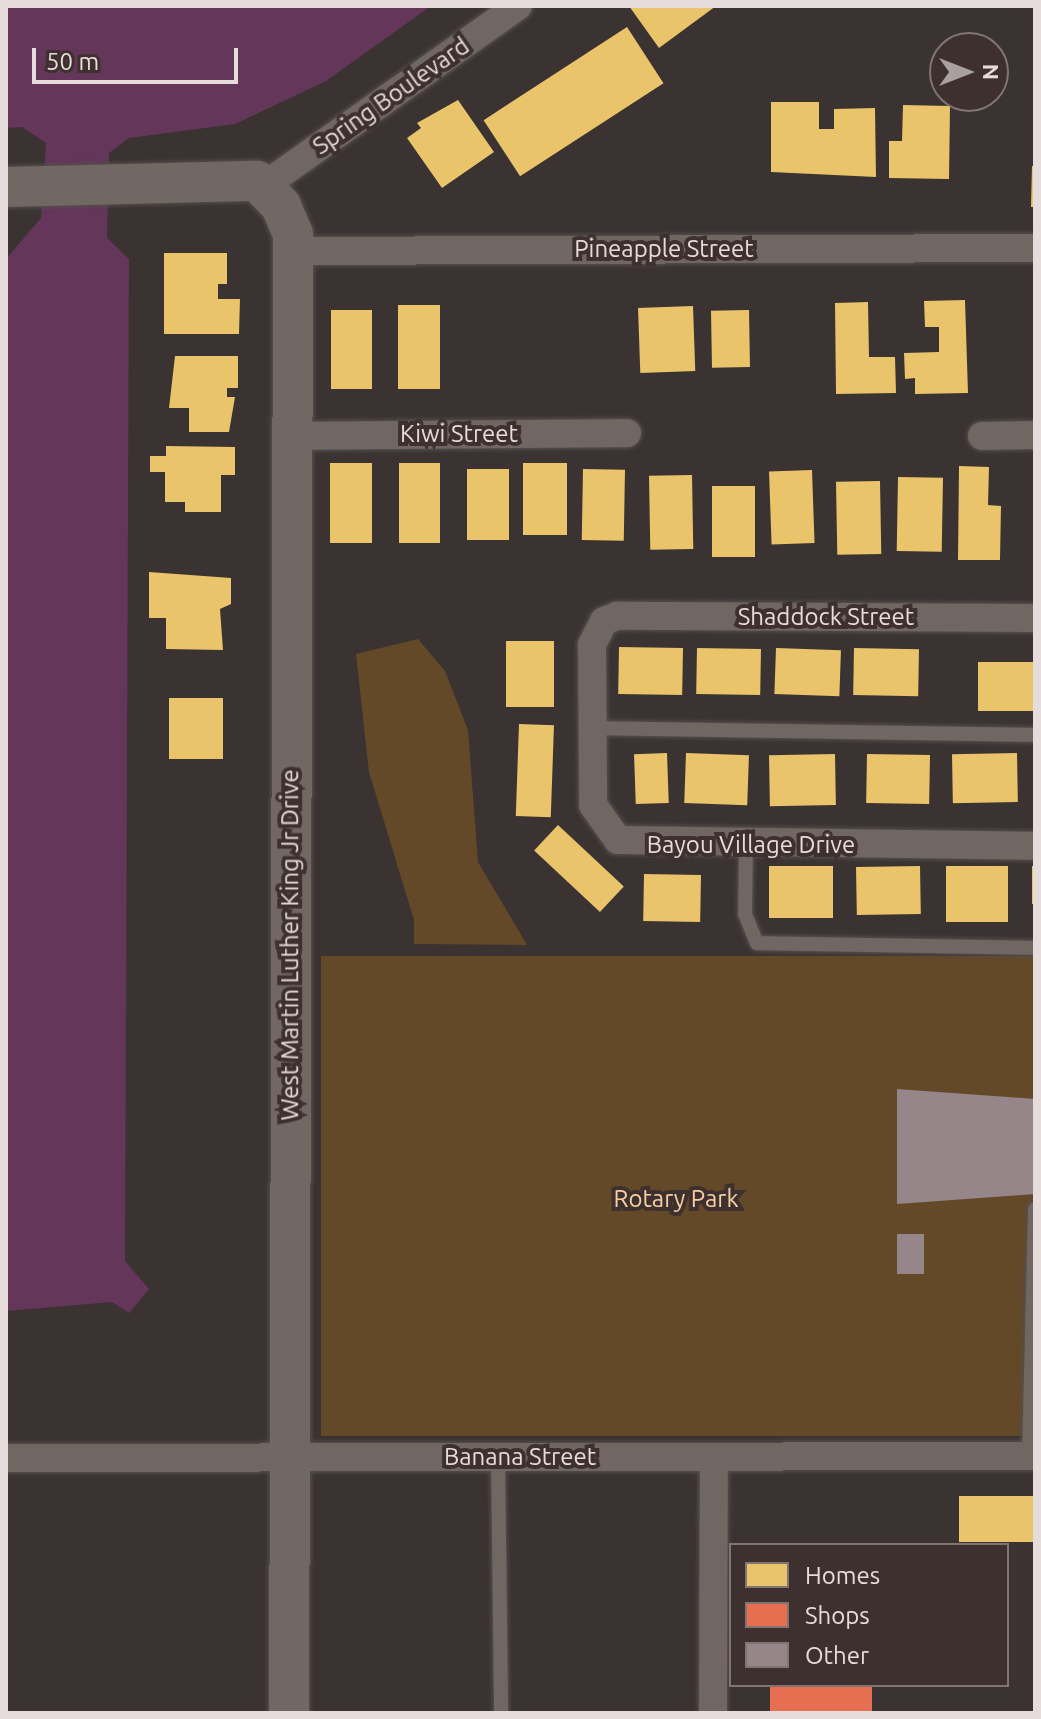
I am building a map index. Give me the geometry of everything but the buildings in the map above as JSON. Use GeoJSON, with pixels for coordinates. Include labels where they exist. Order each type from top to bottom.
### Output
{"type":"FeatureCollection","features":[{"type":"Feature","properties":{"kind":"street","name":"Spring Boulevard"},"geometry":{"type":"LineString","coordinates":[[265,185],[518,6]]}},
{"type":"Feature","properties":{"kind":"street"},"geometry":{"type":"LineString","coordinates":[[21,187],[115,187],[231,179],[265,185]]}},
{"type":"Feature","properties":{"kind":"street","name":"West Martin Luther King Jr Drive"},"geometry":{"type":"LineString","coordinates":[[265,185],[290,222],[293,251],[289,1713]]}},
{"type":"Feature","properties":{"kind":"street","name":"Pineapple Street"},"geometry":{"type":"LineString","coordinates":[[293,251],[1035,248]]}},
{"type":"Feature","properties":{"kind":"street","name":"Kiwi Street"},"geometry":{"type":"LineString","coordinates":[[292,436],[627,433]]}},
{"type":"Feature","properties":{"kind":"street"},"geometry":{"type":"LineString","coordinates":[[982,436],[1035,435]]}},
{"type":"Feature","properties":{"kind":"street","name":"Shaddock Street"},"geometry":{"type":"LineString","coordinates":[[617,616],[1035,618]]}},
{"type":"Feature","properties":{"kind":"street","name":"Bayou Village Drive"},"geometry":{"type":"LineString","coordinates":[[617,616],[604,621],[592,645],[593,805],[607,832],[629,844],[1035,846]]}},
{"type":"Feature","properties":{"kind":"street","name":"Banana Street"},"geometry":{"type":"LineString","coordinates":[[6,1458],[1032,1456]]}},
{"type":"Feature","properties":{"kind":"street"},"geometry":{"type":"LineString","coordinates":[[713,1713],[714,1457]]}},
{"type":"Feature","properties":{"kind":"lane"},"geometry":{"type":"LineString","coordinates":[[592,728],[1035,735]]}},
{"type":"Feature","properties":{"kind":"lane"},"geometry":{"type":"LineString","coordinates":[[746,845],[745,914],[757,943],[1035,948]]}},
{"type":"Feature","properties":{"kind":"lane"},"geometry":{"type":"LineString","coordinates":[[1032,1456],[1035,1209]]}},
{"type":"Feature","properties":{"kind":"lane"},"geometry":{"type":"LineString","coordinates":[[498,1456],[501,1713]]}},
{"type":"Feature","properties":{"kind":"green space"},"geometry":{"type":"Polygon","coordinates":[[[418,639],[445,671],[468,730],[478,862],[527,945],[414,944],[414,920],[369,772],[356,654],[418,639]]]}},
{"type":"Feature","properties":{"kind":"green space","name":"Rotary Park"},"geometry":{"type":"Polygon","coordinates":[[[321,956],[1035,956],[1035,1436],[321,1436],[321,956]]]}},
{"type":"Feature","properties":{"kind":"shaded area"},"geometry":{"type":"Polygon","coordinates":[[[6,6],[431,6],[326,81],[235,124],[129,138],[109,153],[107,238],[129,259],[125,1261],[149,1289],[129,1313],[112,1302],[6,1311],[6,259],[41,218],[46,143],[22,127],[6,128],[6,6]]]}}]}
